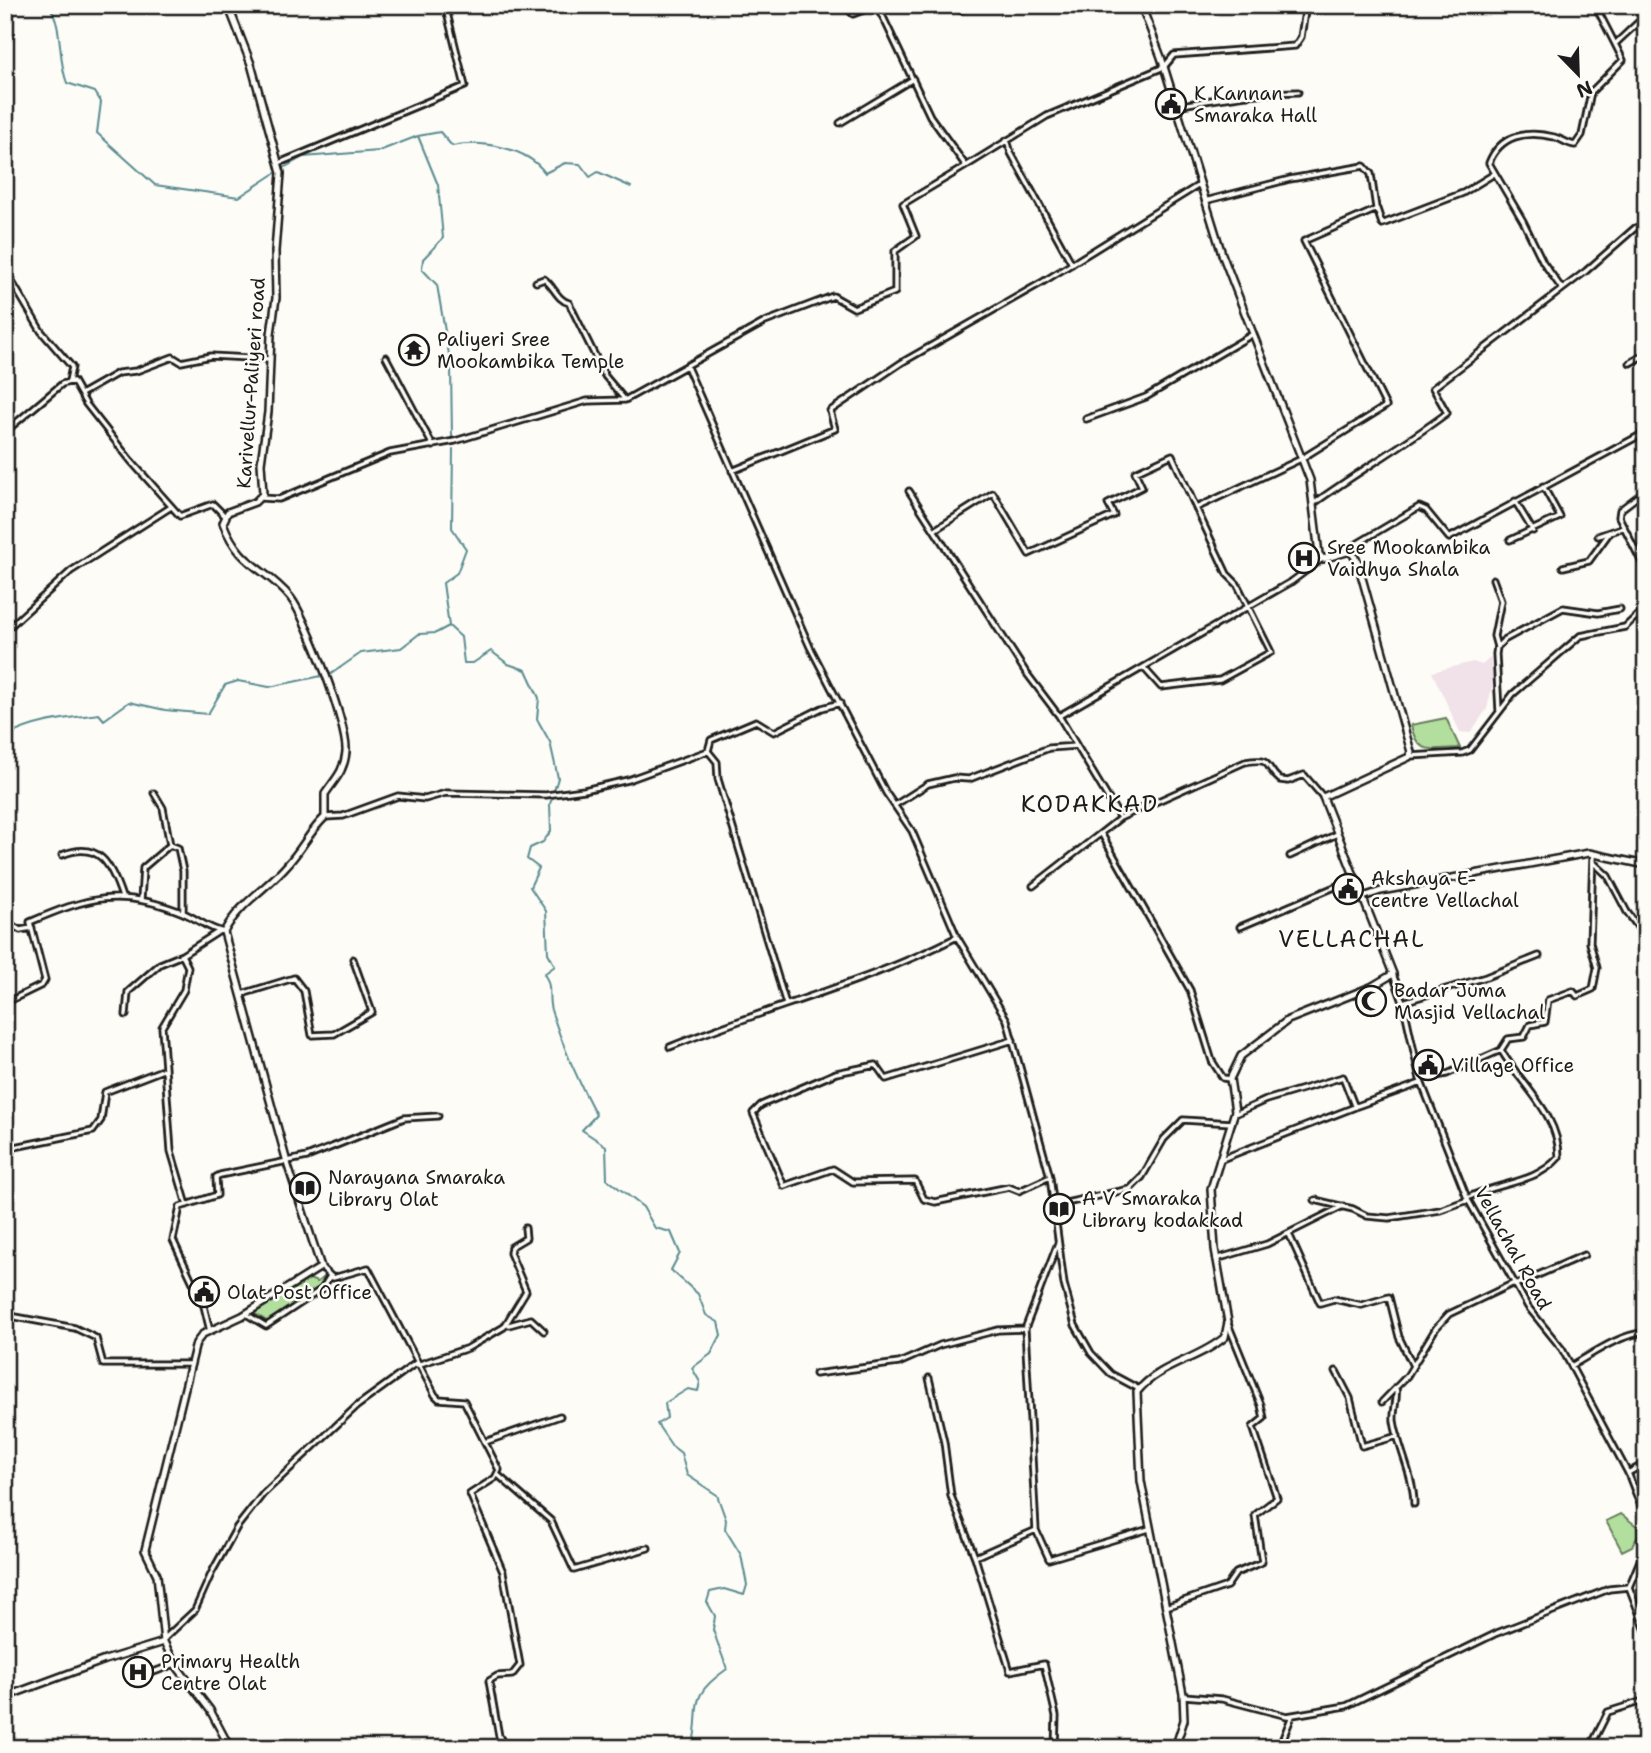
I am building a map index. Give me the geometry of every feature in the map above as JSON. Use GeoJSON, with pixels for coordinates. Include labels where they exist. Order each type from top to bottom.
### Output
{"type":"FeatureCollection","features":[{"type":"Feature","properties":{"kind":"street","name":"Karivellur-Paliyeri road"},"geometry":{"type":"LineString","coordinates":[[228,5],[251,64],[281,173],[275,251],[276,298],[261,463],[261,498],[224,515],[227,532],[245,561],[281,589],[295,604],[325,671],[346,748],[338,780],[325,794],[325,817]]}},
{"type":"Feature","properties":{"kind":"street"},"geometry":{"type":"LineString","coordinates":[[279,163],[465,86],[445,5]]}},
{"type":"Feature","properties":{"kind":"street"},"geometry":{"type":"LineString","coordinates":[[844,5],[853,14],[876,6],[930,116],[965,166]]}},
{"type":"Feature","properties":{"kind":"street"},"geometry":{"type":"LineString","coordinates":[[956,5],[960,10],[976,5]]}},
{"type":"Feature","properties":{"kind":"street"},"geometry":{"type":"LineString","coordinates":[[1142,5],[1177,106],[1199,185],[1310,480],[1322,559]]}},
{"type":"Feature","properties":{"kind":"street"},"geometry":{"type":"LineString","coordinates":[[261,498],[279,499],[390,453],[433,446],[587,401],[625,400],[765,322],[834,296],[854,308],[895,292],[895,251],[916,236],[903,204],[1047,116],[1164,67],[1174,55],[1295,46],[1301,37],[1307,5]]}},
{"type":"Feature","properties":{"kind":"street"},"geometry":{"type":"LineString","coordinates":[[1562,289],[1543,262],[1489,163],[1508,137],[1545,136],[1573,145],[1577,143],[1585,125],[1591,92],[1623,60],[1595,5]]}},
{"type":"Feature","properties":{"kind":"street"},"geometry":{"type":"LineString","coordinates":[[1615,44],[1646,15]]}},
{"type":"Feature","properties":{"kind":"street"},"geometry":{"type":"LineString","coordinates":[[840,123],[913,79]]}},
{"type":"Feature","properties":{"kind":"street"},"geometry":{"type":"LineString","coordinates":[[1177,106],[1246,93],[1262,96],[1278,92],[1298,92]]}},
{"type":"Feature","properties":{"kind":"street"},"geometry":{"type":"LineString","coordinates":[[1007,140],[1011,153],[1072,264]]}},
{"type":"Feature","properties":{"kind":"street"},"geometry":{"type":"LineString","coordinates":[[1205,201],[1300,177],[1364,166],[1371,174],[1382,224],[1463,193],[1494,174]]}},
{"type":"Feature","properties":{"kind":"street"},"geometry":{"type":"LineString","coordinates":[[732,471],[835,429],[830,411],[901,363],[1072,264],[1199,185]]}},
{"type":"Feature","properties":{"kind":"street"},"geometry":{"type":"LineString","coordinates":[[1196,508],[1301,459],[1386,406],[1304,241],[1377,209]]}},
{"type":"Feature","properties":{"kind":"street"},"geometry":{"type":"LineString","coordinates":[[1313,504],[1358,472],[1395,451],[1447,413],[1433,388],[1562,289],[1635,228],[1646,224]]}},
{"type":"Feature","properties":{"kind":"street"},"geometry":{"type":"LineString","coordinates":[[5,270],[41,331],[72,367],[69,381],[5,432]]}},
{"type":"Feature","properties":{"kind":"street"},"geometry":{"type":"LineString","coordinates":[[536,282],[544,279],[560,298],[569,303],[605,376],[625,400]]}},
{"type":"Feature","properties":{"kind":"street"},"geometry":{"type":"LineString","coordinates":[[1086,419],[1146,397],[1253,334]]}},
{"type":"Feature","properties":{"kind":"street"},"geometry":{"type":"LineString","coordinates":[[1630,363],[1646,355]]}},
{"type":"Feature","properties":{"kind":"street"},"geometry":{"type":"LineString","coordinates":[[81,394],[118,373],[136,371],[173,357],[181,362],[211,356],[271,360]]}},
{"type":"Feature","properties":{"kind":"street"},"geometry":{"type":"LineString","coordinates":[[386,357],[433,446]]}},
{"type":"Feature","properties":{"kind":"street"},"geometry":{"type":"LineString","coordinates":[[687,367],[810,647],[886,793],[923,855],[957,937],[1007,1020],[1050,1177],[1064,1284],[1075,1325],[1091,1353],[1111,1374],[1139,1389]]}},
{"type":"Feature","properties":{"kind":"street"},"geometry":{"type":"LineString","coordinates":[[69,381],[73,381],[131,461],[180,516],[214,504],[224,515]]}},
{"type":"Feature","properties":{"kind":"street"},"geometry":{"type":"LineString","coordinates":[[1059,716],[1291,582],[1322,559],[1350,551],[1355,545],[1419,508],[1426,510],[1449,538],[1644,433],[1646,440]]}},
{"type":"Feature","properties":{"kind":"street"},"geometry":{"type":"LineString","coordinates":[[936,529],[993,493],[1029,554],[1114,515],[1108,503],[1142,487],[1135,471],[1172,455],[1227,575],[1233,577],[1271,652],[1220,680],[1187,685],[1161,687],[1144,668]]}},
{"type":"Feature","properties":{"kind":"street"},"geometry":{"type":"LineString","coordinates":[[1510,540],[1560,517],[1542,486]]}},
{"type":"Feature","properties":{"kind":"street"},"geometry":{"type":"LineString","coordinates":[[1646,490],[1620,510],[1624,527],[1644,565],[1646,579]]}},
{"type":"Feature","properties":{"kind":"street"},"geometry":{"type":"LineString","coordinates":[[909,491],[936,529],[1025,671],[1059,716],[1120,818]]}},
{"type":"Feature","properties":{"kind":"street"},"geometry":{"type":"LineString","coordinates":[[1515,501],[1533,531]]}},
{"type":"Feature","properties":{"kind":"street"},"geometry":{"type":"LineString","coordinates":[[5,631],[71,571],[171,507]]}},
{"type":"Feature","properties":{"kind":"street"},"geometry":{"type":"LineString","coordinates":[[1598,536],[1624,527]]}},
{"type":"Feature","properties":{"kind":"street"},"geometry":{"type":"LineString","coordinates":[[1563,567],[1589,561],[1610,532]]}},
{"type":"Feature","properties":{"kind":"street"},"geometry":{"type":"LineString","coordinates":[[1350,551],[1357,560],[1394,699],[1410,742],[1409,757]]}},
{"type":"Feature","properties":{"kind":"street"},"geometry":{"type":"LineString","coordinates":[[1493,579],[1500,601],[1494,636],[1497,647],[1499,712]]}},
{"type":"Feature","properties":{"kind":"street"},"geometry":{"type":"LineString","coordinates":[[1323,797],[1409,757],[1470,750],[1513,694],[1580,636],[1625,627],[1640,613],[1646,598]]}},
{"type":"Feature","properties":{"kind":"street"},"geometry":{"type":"LineString","coordinates":[[1497,647],[1510,635],[1563,608],[1598,613],[1620,609]]}},
{"type":"Feature","properties":{"kind":"street"},"geometry":{"type":"LineString","coordinates":[[786,1004],[719,779],[717,762],[709,751],[711,740],[741,726],[756,721],[774,732],[811,713],[840,704]]}},
{"type":"Feature","properties":{"kind":"street"},"geometry":{"type":"LineString","coordinates":[[895,805],[928,784],[954,778],[969,779],[1041,750],[1077,746]]}},
{"type":"Feature","properties":{"kind":"street"},"geometry":{"type":"LineString","coordinates":[[126,1015],[128,992],[159,964],[182,955],[222,932],[255,894],[291,862],[311,829],[325,817],[343,816],[398,796],[425,799],[446,793],[550,794],[620,782],[709,751]]}},
{"type":"Feature","properties":{"kind":"street"},"geometry":{"type":"LineString","coordinates":[[1033,886],[1120,818],[1245,762],[1262,759],[1280,780],[1304,775],[1323,797],[1393,974],[1371,987],[1289,1020],[1241,1056],[1230,1079],[1234,1114],[1211,1189],[1216,1259],[1228,1322],[1261,1405],[1264,1418],[1253,1427],[1277,1498],[1255,1515],[1262,1562],[1236,1573],[1227,1586],[1166,1607]]}},
{"type":"Feature","properties":{"kind":"street"},"geometry":{"type":"LineString","coordinates":[[154,793],[163,808],[170,845]]}},
{"type":"Feature","properties":{"kind":"street"},"geometry":{"type":"LineString","coordinates":[[1101,833],[1190,990],[1212,1061],[1223,1078],[1230,1079]]}},
{"type":"Feature","properties":{"kind":"street"},"geometry":{"type":"LineString","coordinates":[[1290,856],[1337,834]]}},
{"type":"Feature","properties":{"kind":"street"},"geometry":{"type":"LineString","coordinates":[[141,900],[143,868],[170,845]]}},
{"type":"Feature","properties":{"kind":"street"},"geometry":{"type":"LineString","coordinates":[[170,845],[178,849],[183,871],[183,912]]}},
{"type":"Feature","properties":{"kind":"street"},"geometry":{"type":"LineString","coordinates":[[62,855],[81,848],[91,850],[114,872],[122,897]]}},
{"type":"Feature","properties":{"kind":"street"},"geometry":{"type":"LineString","coordinates":[[1363,897],[1381,891],[1592,853],[1646,865]]}},
{"type":"Feature","properties":{"kind":"street"},"geometry":{"type":"LineString","coordinates":[[1218,1160],[1420,1081],[1447,1074],[1501,1050],[1508,1039],[1524,1037],[1530,1025],[1545,1022],[1548,1000],[1573,991],[1577,996],[1593,989],[1597,968],[1590,943],[1594,863],[1592,853]]}},
{"type":"Feature","properties":{"kind":"street"},"geometry":{"type":"LineString","coordinates":[[1594,863],[1608,876],[1627,912],[1646,938]]}},
{"type":"Feature","properties":{"kind":"street"},"geometry":{"type":"LineString","coordinates":[[1240,927],[1356,878]]}},
{"type":"Feature","properties":{"kind":"street"},"geometry":{"type":"LineString","coordinates":[[5,1003],[42,985],[45,980],[30,922],[53,912],[93,899],[122,897],[183,912],[207,927],[222,932]]}},
{"type":"Feature","properties":{"kind":"street"},"geometry":{"type":"LineString","coordinates":[[5,921],[20,930],[32,928]]}},
{"type":"Feature","properties":{"kind":"street"},"geometry":{"type":"LineString","coordinates":[[222,932],[257,1046],[287,1160],[321,1267],[330,1276],[338,1278],[358,1269],[368,1268],[416,1364],[437,1397],[464,1401],[499,1470],[498,1475],[470,1494],[503,1572],[520,1665],[512,1675],[497,1676],[489,1681],[499,1735],[506,1748]]}},
{"type":"Feature","properties":{"kind":"street"},"geometry":{"type":"LineString","coordinates":[[670,1047],[707,1030],[846,984],[957,937]]}},
{"type":"Feature","properties":{"kind":"street"},"geometry":{"type":"LineString","coordinates":[[182,955],[188,967],[184,990],[162,1027],[171,1151],[187,1205]]}},
{"type":"Feature","properties":{"kind":"street"},"geometry":{"type":"LineString","coordinates":[[1403,1002],[1486,977],[1539,956]]}},
{"type":"Feature","properties":{"kind":"street"},"geometry":{"type":"LineString","coordinates":[[240,995],[294,978],[304,991],[312,1035],[334,1034],[372,1012],[353,959]]}},
{"type":"Feature","properties":{"kind":"street","name":"Vellachal Road"},"geometry":{"type":"LineString","coordinates":[[1393,974],[1403,1002],[1420,1081],[1468,1199],[1514,1284],[1571,1366],[1628,1473],[1646,1519]]}},
{"type":"Feature","properties":{"kind":"street"},"geometry":{"type":"LineString","coordinates":[[1013,1040],[886,1079],[876,1065],[852,1068],[761,1105],[753,1112],[784,1186],[832,1169],[853,1182],[915,1181],[924,1199],[935,1202],[1009,1187],[1019,1191],[1050,1177]]}},
{"type":"Feature","properties":{"kind":"street"},"geometry":{"type":"LineString","coordinates":[[1315,1200],[1343,1206],[1367,1216],[1389,1218],[1426,1213],[1468,1199],[1486,1188],[1527,1180],[1552,1166],[1559,1157],[1559,1142],[1554,1129],[1531,1088],[1510,1066],[1501,1050]]}},
{"type":"Feature","properties":{"kind":"street"},"geometry":{"type":"LineString","coordinates":[[5,1149],[93,1131],[101,1120],[105,1092],[165,1069]]}},
{"type":"Feature","properties":{"kind":"street"},"geometry":{"type":"LineString","coordinates":[[1234,1114],[1266,1100],[1343,1077],[1357,1106]]}},
{"type":"Feature","properties":{"kind":"street"},"geometry":{"type":"LineString","coordinates":[[210,1331],[204,1306],[173,1240],[180,1207],[217,1195],[216,1177],[220,1175],[307,1157],[404,1118],[438,1116]]}},
{"type":"Feature","properties":{"kind":"street"},"geometry":{"type":"LineString","coordinates":[[1052,1206],[1130,1189],[1142,1177],[1164,1139],[1183,1120],[1232,1123]]}},
{"type":"Feature","properties":{"kind":"street"},"geometry":{"type":"LineString","coordinates":[[1216,1259],[1247,1251],[1289,1234],[1343,1206]]}},
{"type":"Feature","properties":{"kind":"street"},"geometry":{"type":"LineString","coordinates":[[503,1328],[526,1291],[510,1253],[512,1247],[526,1238],[524,1228]]}},
{"type":"Feature","properties":{"kind":"street"},"geometry":{"type":"LineString","coordinates":[[1289,1234],[1320,1303],[1334,1299],[1362,1305],[1389,1297],[1399,1337],[1413,1366]]}},
{"type":"Feature","properties":{"kind":"street"},"geometry":{"type":"LineString","coordinates":[[1058,1242],[1025,1329],[1036,1530],[1049,1559],[1150,1529]]}},
{"type":"Feature","properties":{"kind":"street"},"geometry":{"type":"LineString","coordinates":[[1382,1402],[1413,1366],[1436,1328],[1449,1314],[1584,1255]]}},
{"type":"Feature","properties":{"kind":"street"},"geometry":{"type":"LineString","coordinates":[[230,1748],[210,1710],[174,1664],[163,1641],[157,1575],[145,1550],[196,1343],[210,1331],[246,1314],[321,1267]]}},
{"type":"Feature","properties":{"kind":"street"},"geometry":{"type":"LineString","coordinates":[[246,1314],[266,1326],[322,1289],[330,1276]]}},
{"type":"Feature","properties":{"kind":"street"},"geometry":{"type":"LineString","coordinates":[[5,1315],[75,1328],[96,1338],[103,1364],[191,1364]]}},
{"type":"Feature","properties":{"kind":"street"},"geometry":{"type":"LineString","coordinates":[[5,1697],[163,1641],[195,1610],[237,1527],[263,1494],[357,1406],[416,1364],[468,1348],[503,1328],[531,1319],[544,1331]]}},
{"type":"Feature","properties":{"kind":"street"},"geometry":{"type":"LineString","coordinates":[[1175,1748],[1184,1720],[1183,1696],[1150,1529],[1137,1437],[1139,1389],[1155,1374],[1213,1348],[1225,1338],[1228,1322]]}},
{"type":"Feature","properties":{"kind":"street"},"geometry":{"type":"LineString","coordinates":[[816,1374],[899,1363],[940,1345],[998,1330],[1025,1329]]}},
{"type":"Feature","properties":{"kind":"street"},"geometry":{"type":"LineString","coordinates":[[1571,1366],[1606,1344],[1627,1335],[1646,1332]]}},
{"type":"Feature","properties":{"kind":"street"},"geometry":{"type":"LineString","coordinates":[[1336,1371],[1350,1398],[1362,1446],[1398,1436]]}},
{"type":"Feature","properties":{"kind":"street"},"geometry":{"type":"LineString","coordinates":[[929,1378],[944,1442],[951,1496],[975,1557],[1010,1671],[1044,1664],[1056,1716],[1055,1748]]}},
{"type":"Feature","properties":{"kind":"street"},"geometry":{"type":"LineString","coordinates":[[1396,1387],[1394,1419],[1414,1491],[1414,1504]]}},
{"type":"Feature","properties":{"kind":"street"},"geometry":{"type":"LineString","coordinates":[[485,1442],[560,1416]]}},
{"type":"Feature","properties":{"kind":"street"},"geometry":{"type":"LineString","coordinates":[[1628,1473],[1646,1462]]}},
{"type":"Feature","properties":{"kind":"street"},"geometry":{"type":"LineString","coordinates":[[498,1475],[551,1521],[574,1570],[648,1548]]}},
{"type":"Feature","properties":{"kind":"street"},"geometry":{"type":"LineString","coordinates":[[975,1557],[1036,1530]]}},
{"type":"Feature","properties":{"kind":"street"},"geometry":{"type":"LineString","coordinates":[[1646,1546],[1629,1587],[1646,1631]]}},
{"type":"Feature","properties":{"kind":"street"},"geometry":{"type":"LineString","coordinates":[[1183,1696],[1223,1699],[1257,1711],[1292,1716],[1362,1701],[1413,1672],[1497,1633],[1609,1589],[1629,1587]]}},
{"type":"Feature","properties":{"kind":"street"},"geometry":{"type":"LineString","coordinates":[[151,1673],[174,1664]]}},
{"type":"Feature","properties":{"kind":"street"},"geometry":{"type":"LineString","coordinates":[[1590,1748],[1608,1712],[1646,1700]]}},
{"type":"Feature","properties":{"kind":"street"},"geometry":{"type":"LineString","coordinates":[[1279,1748],[1292,1716]]}},
{"type":"Feature","properties":{"kind":"shaded area"},"geometry":{"type":"Polygon","coordinates":[[[1491,657],[1493,682],[1487,709],[1470,733],[1460,732],[1432,672],[1473,662],[1482,665],[1491,657]]]}},
{"type":"Feature","properties":{"kind":"green space"},"geometry":{"type":"Polygon","coordinates":[[[1446,718],[1460,748],[1427,748],[1418,742],[1411,725],[1446,718]]]}},
{"type":"Feature","properties":{"kind":"green space"},"geometry":{"type":"Polygon","coordinates":[[[324,1277],[321,1287],[270,1323],[254,1313],[307,1278],[317,1282],[324,1277]]]}},
{"type":"Feature","properties":{"kind":"green space"},"geometry":{"type":"Polygon","coordinates":[[[1621,1514],[1638,1527],[1640,1533],[1632,1546],[1622,1551],[1606,1521],[1621,1514]]]}},
{"type":"Feature","properties":{"kind":"waterway"},"geometry":{"type":"LineString","coordinates":[[48,5],[56,23],[67,83],[95,92],[101,102],[97,133],[155,185],[239,197],[277,172]]}},
{"type":"Feature","properties":{"kind":"waterway"},"geometry":{"type":"LineString","coordinates":[[418,136],[440,132],[452,146],[489,145],[515,151],[537,164],[545,173],[565,163],[580,164],[590,177],[598,172],[631,187]]}},
{"type":"Feature","properties":{"kind":"waterway"},"geometry":{"type":"LineString","coordinates":[[282,169],[303,157],[379,151],[418,136],[438,185],[443,238],[423,259],[422,269],[437,285],[451,366],[452,438]]}},
{"type":"Feature","properties":{"kind":"waterway"},"geometry":{"type":"LineString","coordinates":[[453,449],[452,528],[466,549],[457,573],[443,583],[449,626],[461,637],[464,663],[473,663],[491,651],[508,664],[526,670],[539,698],[537,719],[550,742],[558,778],[550,804],[551,831],[543,842],[530,848],[527,859],[539,868],[530,887],[546,911],[548,953],[555,966],[544,974],[548,983],[551,1010],[571,1064],[596,1115],[582,1130],[606,1146],[607,1179],[643,1207],[655,1228],[671,1232],[680,1253],[671,1270],[698,1294],[706,1315],[718,1322],[721,1335],[711,1354],[692,1368],[700,1382],[698,1391],[688,1389],[665,1403],[667,1418],[657,1424],[672,1446],[681,1453],[687,1475],[717,1495],[726,1520],[725,1529],[741,1555],[747,1585],[744,1595],[724,1589],[710,1592],[707,1602],[715,1616],[713,1630],[727,1669],[714,1679],[700,1696],[692,1748]]}},
{"type":"Feature","properties":{"kind":"waterway"},"geometry":{"type":"LineString","coordinates":[[5,737],[27,727],[63,719],[99,714],[104,720],[129,702],[165,710],[208,714],[225,685],[238,681],[269,687],[331,674],[361,653],[401,648],[419,634],[436,633],[449,626]]}},
{"type":"Feature","properties":{"kind":"place","name":"K Kannan Smaraka Hall"},"geometry":{"type":"Point","coordinates":[1171,104]}},
{"type":"Feature","properties":{"kind":"place","name":"Paliyeri Sree Mookambika Temple"},"geometry":{"type":"Point","coordinates":[414,350]}},
{"type":"Feature","properties":{"kind":"place","name":"Sree Mookambika Vaidhya Shala"},"geometry":{"type":"Point","coordinates":[1304,558]}},
{"type":"Feature","properties":{"kind":"place","name":"Akshaya E- centre Vellachal"},"geometry":{"type":"Point","coordinates":[1348,889]}},
{"type":"Feature","properties":{"kind":"place","name":"Badar Juma Masjid Vellachal"},"geometry":{"type":"Point","coordinates":[1371,1001]}},
{"type":"Feature","properties":{"kind":"place","name":"Village Office"},"geometry":{"type":"Point","coordinates":[1428,1065]}},
{"type":"Feature","properties":{"kind":"place","name":"Narayana Smaraka Library Olat"},"geometry":{"type":"Point","coordinates":[305,1188]}},
{"type":"Feature","properties":{"kind":"place","name":"A V Smaraka Library kodakkad"},"geometry":{"type":"Point","coordinates":[1059,1209]}},
{"type":"Feature","properties":{"kind":"place","name":"Olat Post Office"},"geometry":{"type":"Point","coordinates":[204,1292]}},
{"type":"Feature","properties":{"kind":"place","name":"Primary Health Centre Olat"},"geometry":{"type":"Point","coordinates":[138,1672]}},
{"type":"Feature","properties":{"kind":"district","name":"KODAKKAD"},"geometry":{"type":"Point","coordinates":[1090,804]}},
{"type":"Feature","properties":{"kind":"district","name":"VELLACHAL"},"geometry":{"type":"Point","coordinates":[1352,939]}}]}
